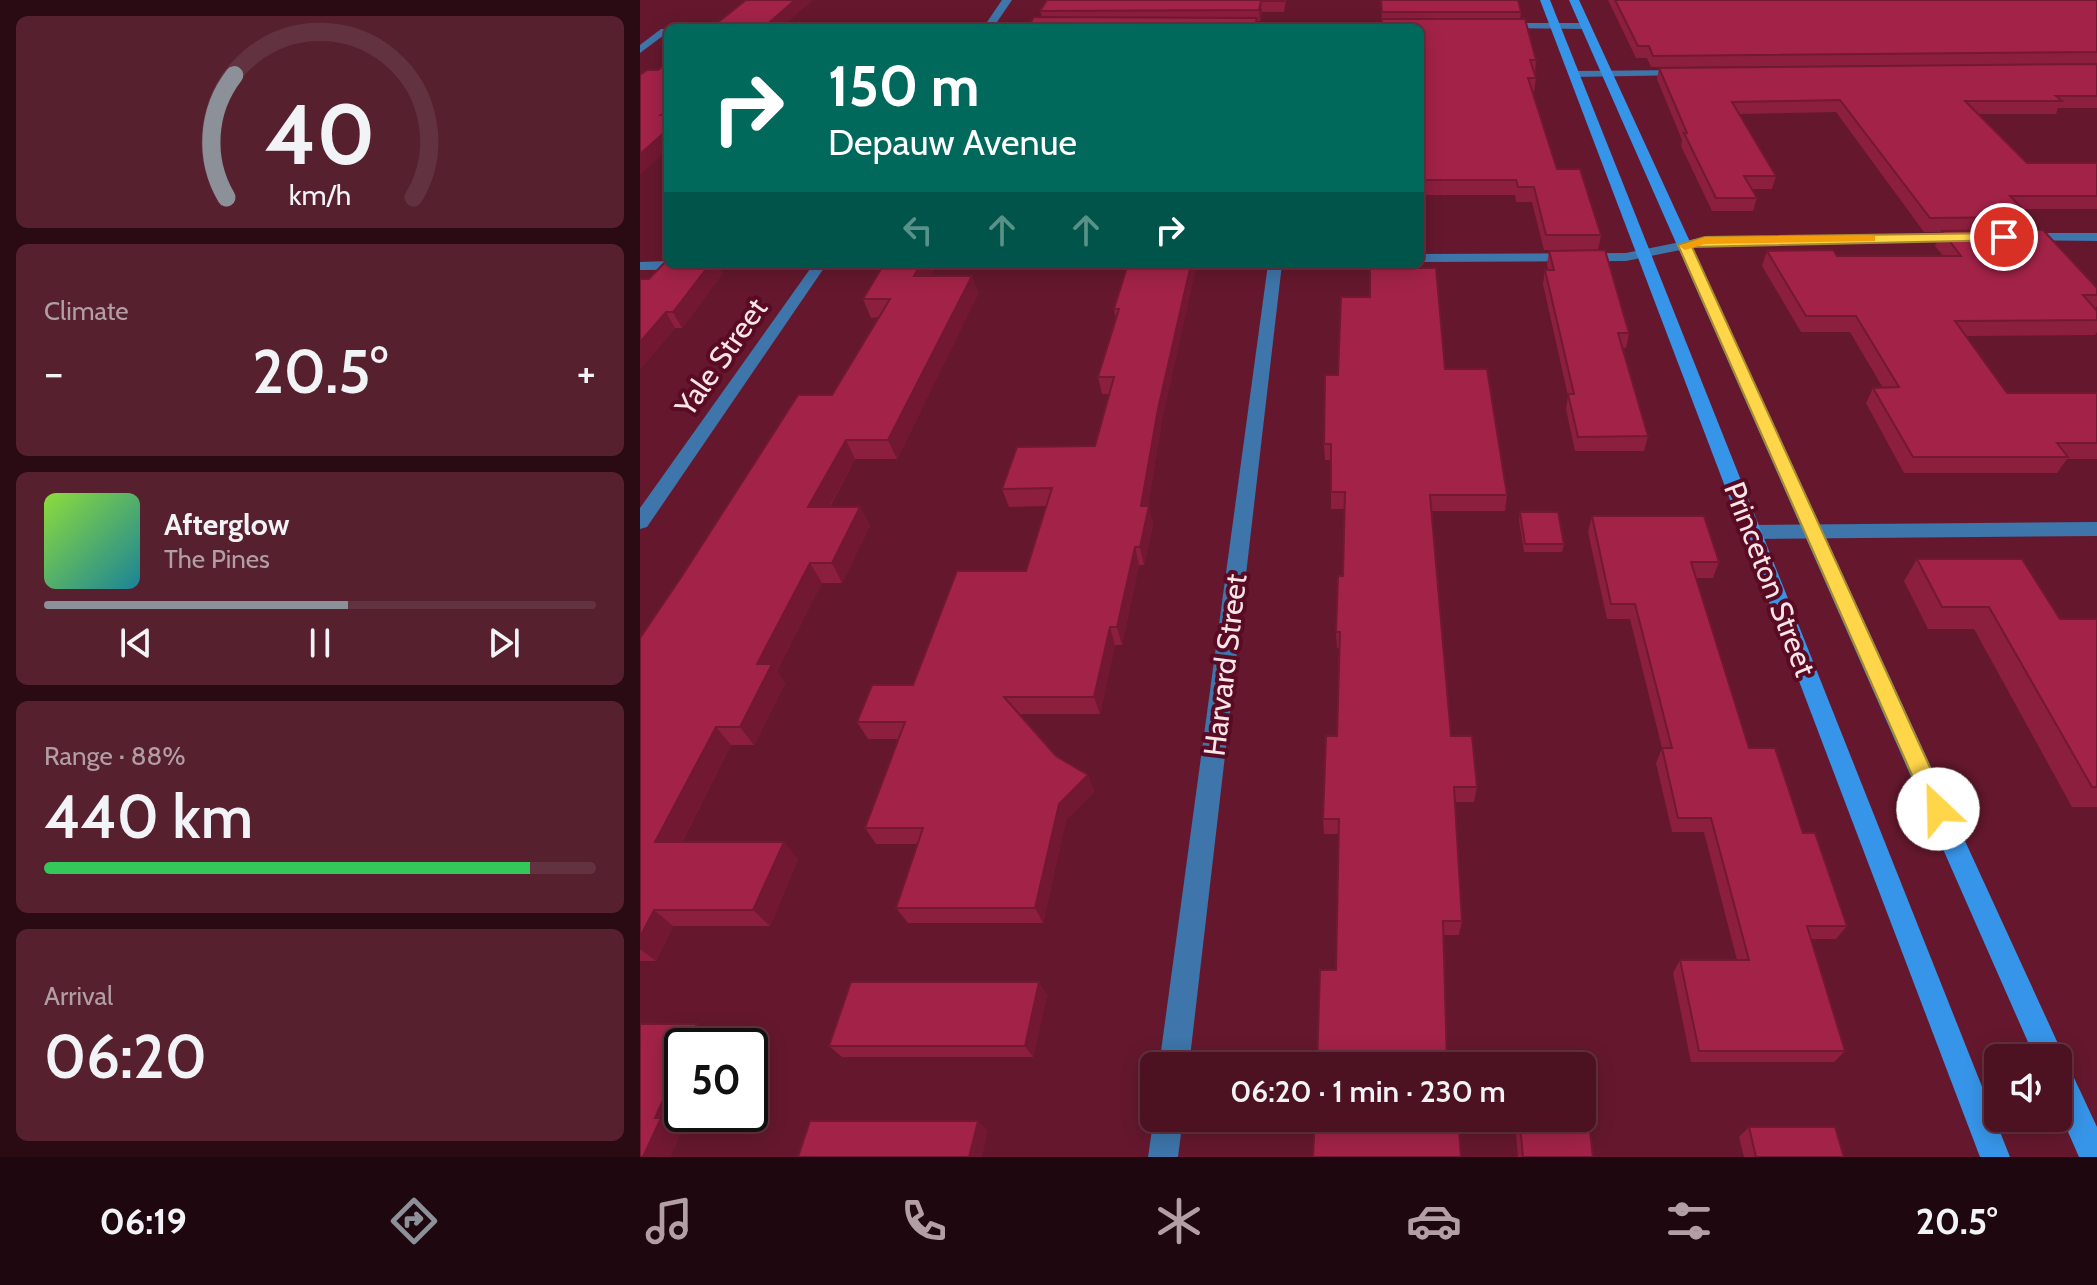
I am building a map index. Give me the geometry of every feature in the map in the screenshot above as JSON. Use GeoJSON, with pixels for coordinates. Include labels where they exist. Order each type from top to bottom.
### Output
{"type":"FeatureCollection","features":[{"type":"Feature","properties":{"kind":"main road","name":"Princeton Street"},"geometry":{"type":"LineString","coordinates":[[1545,0],[1995,1157]]}},
{"type":"Feature","properties":{"kind":"main road","name":"Princeton Street"},"geometry":{"type":"LineString","coordinates":[[1574,0],[2044,1044]]}},
{"type":"Feature","properties":{"kind":"main road"},"geometry":{"type":"LineString","coordinates":[[2072,1106],[2095,1157]]}},
{"type":"Feature","properties":{"kind":"street"},"geometry":{"type":"LineString","coordinates":[[991,24],[1007,0]]}},
{"type":"Feature","properties":{"kind":"street"},"geometry":{"type":"LineString","coordinates":[[1491,26],[1586,26]]}},
{"type":"Feature","properties":{"kind":"street"},"geometry":{"type":"LineString","coordinates":[[640,31],[664,31]]}},
{"type":"Feature","properties":{"kind":"street"},"geometry":{"type":"LineString","coordinates":[[640,50],[664,32]]}},
{"type":"Feature","properties":{"kind":"street"},"geometry":{"type":"LineString","coordinates":[[1575,74],[1703,73]]}},
{"type":"Feature","properties":{"kind":"street"},"geometry":{"type":"LineString","coordinates":[[1424,258],[1626,257],[1705,241],[1988,237]]}},
{"type":"Feature","properties":{"kind":"street"},"geometry":{"type":"LineString","coordinates":[[2004,237],[2097,237]]}},
{"type":"Feature","properties":{"kind":"street"},"geometry":{"type":"LineString","coordinates":[[640,266],[664,266]]}},
{"type":"Feature","properties":{"kind":"street","name":"Yale Street"},"geometry":{"type":"LineString","coordinates":[[640,522],[817,268]]}},
{"type":"Feature","properties":{"kind":"street","name":"Harvard Street"},"geometry":{"type":"LineString","coordinates":[[1176,1052],[1274,268]]}},
{"type":"Feature","properties":{"kind":"street"},"geometry":{"type":"LineString","coordinates":[[1752,532],[2097,529]]}},
{"type":"Feature","properties":{"kind":"street"},"geometry":{"type":"LineString","coordinates":[[1163,1157],[1166,1132]]}},
{"type":"Feature","properties":{"kind":"building"},"geometry":{"type":"Polygon","coordinates":[[[746,0],[795,0],[768,24],[716,24],[746,0]]]}},
{"type":"Feature","properties":{"kind":"building"},"geometry":{"type":"Polygon","coordinates":[[[1047,0],[1284,1],[1261,1],[1259,10],[1040,11],[1047,0]]]}},
{"type":"Feature","properties":{"kind":"building"},"geometry":{"type":"Polygon","coordinates":[[[1381,0],[1518,0],[1521,12],[1382,12],[1381,0]]]}},
{"type":"Feature","properties":{"kind":"building"},"geometry":{"type":"Polygon","coordinates":[[[1615,0],[2097,0],[2097,52],[1653,56],[1649,46],[1638,46],[1615,0]]]}},
{"type":"Feature","properties":{"kind":"building"},"geometry":{"type":"Polygon","coordinates":[[[1034,17],[1257,18],[1256,24],[1030,24],[1034,17]]]}},
{"type":"Feature","properties":{"kind":"building"},"geometry":{"type":"Polygon","coordinates":[[[1382,19],[1525,19],[1536,60],[1530,60],[1536,78],[1528,78],[1557,169],[1580,169],[1601,235],[1546,235],[1534,187],[1518,187],[1516,180],[1424,180],[1424,24],[1382,24],[1382,19]]]}},
{"type":"Feature","properties":{"kind":"building"},"geometry":{"type":"Polygon","coordinates":[[[2097,64],[2097,96],[2056,96],[2062,101],[1965,101],[2027,163],[2097,163],[2097,196],[2010,196],[2030,217],[1930,218],[1840,100],[1732,102],[1776,176],[1744,176],[1757,198],[1716,198],[1684,133],[1687,133],[1659,68],[2097,64]]]}},
{"type":"Feature","properties":{"kind":"building"},"geometry":{"type":"Polygon","coordinates":[[[664,65],[664,113],[661,115],[664,115],[664,133],[640,154],[640,75],[647,70],[658,70],[664,65]]]}},
{"type":"Feature","properties":{"kind":"building"},"geometry":{"type":"Polygon","coordinates":[[[2043,230],[2097,288],[2097,295],[2083,295],[2097,311],[2097,320],[1955,321],[2007,393],[2097,393],[2097,443],[2057,443],[2068,457],[1913,457],[1873,388],[1899,387],[1856,316],[1806,316],[1767,251],[1833,250],[1837,256],[1961,256],[1942,231],[2043,230]]]}},
{"type":"Feature","properties":{"kind":"building"},"geometry":{"type":"Polygon","coordinates":[[[1605,250],[1629,333],[1618,333],[1648,436],[1578,437],[1568,394],[1574,394],[1545,270],[1554,270],[1549,251],[1605,250]]]}},
{"type":"Feature","properties":{"kind":"building"},"geometry":{"type":"Polygon","coordinates":[[[664,263],[664,268],[707,268],[673,312],[666,312],[640,342],[640,279],[649,279],[664,263]]]}},
{"type":"Feature","properties":{"kind":"building"},"geometry":{"type":"Polygon","coordinates":[[[882,268],[919,268],[914,276],[972,276],[888,440],[846,440],[808,507],[860,507],[832,563],[810,563],[757,664],[772,664],[740,727],[716,727],[655,842],[784,842],[753,910],[654,910],[640,937],[640,638],[798,395],[832,395],[890,299],[863,299],[882,268]]]}},
{"type":"Feature","properties":{"kind":"building"},"geometry":{"type":"Polygon","coordinates":[[[1127,268],[1190,268],[1158,409],[1141,506],[1149,506],[1140,547],[1135,547],[1117,627],[1110,627],[1094,697],[1004,697],[1056,756],[1088,775],[1059,804],[1035,908],[896,908],[923,828],[865,828],[905,722],[857,722],[872,685],[913,685],[957,571],[1026,571],[1052,488],[1002,489],[1017,447],[1095,446],[1114,377],[1098,377],[1119,309],[1114,309],[1127,268]]]}},
{"type":"Feature","properties":{"kind":"building"},"geometry":{"type":"Polygon","coordinates":[[[1370,268],[1436,268],[1445,369],[1487,369],[1507,495],[1430,495],[1451,736],[1472,736],[1477,787],[1454,787],[1462,921],[1443,921],[1447,1052],[1317,1052],[1320,970],[1336,970],[1339,819],[1323,819],[1326,736],[1337,736],[1340,632],[1336,632],[1338,576],[1343,576],[1345,492],[1331,492],[1331,444],[1324,444],[1325,375],[1338,375],[1341,297],[1370,297],[1370,268]]]}},
{"type":"Feature","properties":{"kind":"building"},"geometry":{"type":"Polygon","coordinates":[[[1520,512],[1558,512],[1564,544],[1525,544],[1520,512]]]}},
{"type":"Feature","properties":{"kind":"building"},"geometry":{"type":"Polygon","coordinates":[[[1592,516],[1704,516],[1719,562],[1691,562],[1749,748],[1775,748],[1803,833],[1815,833],[1847,926],[1807,926],[1845,1051],[1699,1051],[1680,960],[1749,960],[1711,818],[1678,818],[1662,748],[1672,748],[1635,604],[1611,604],[1592,516]]]}},
{"type":"Feature","properties":{"kind":"building"},"geometry":{"type":"Polygon","coordinates":[[[1917,559],[2022,559],[2060,619],[2097,619],[2097,787],[2092,787],[1989,607],[1942,607],[1917,559]]]}},
{"type":"Feature","properties":{"kind":"building"},"geometry":{"type":"Polygon","coordinates":[[[851,982],[1039,982],[1025,1046],[829,1046],[851,982]]]}},
{"type":"Feature","properties":{"kind":"building"},"geometry":{"type":"Polygon","coordinates":[[[640,1024],[697,1024],[695,1028],[664,1028],[664,1098],[655,1118],[661,1118],[643,1157],[640,1157],[640,1024]]]}},
{"type":"Feature","properties":{"kind":"building"},"geometry":{"type":"Polygon","coordinates":[[[810,1121],[978,1121],[969,1157],[798,1157],[810,1121]]]}},
{"type":"Feature","properties":{"kind":"building"},"geometry":{"type":"Polygon","coordinates":[[[1749,1127],[1835,1127],[1844,1157],[1756,1157],[1749,1127]]]}},
{"type":"Feature","properties":{"kind":"building"},"geometry":{"type":"Polygon","coordinates":[[[1314,1132],[1459,1132],[1461,1157],[1313,1157],[1314,1132]]]}},
{"type":"Feature","properties":{"kind":"building"},"geometry":{"type":"Polygon","coordinates":[[[1521,1132],[1590,1132],[1593,1157],[1523,1157],[1521,1132]]]}},
{"type":"Feature","properties":{"kind":"slow traffic"},"geometry":{"type":"LineString","coordinates":[[1685,246],[1705,241],[1870,238]]}},
{"type":"Feature","properties":{"kind":"route"},"geometry":{"type":"LineString","coordinates":[[1938,809],[1684,245],[1705,241],[2004,237]]}}]}
